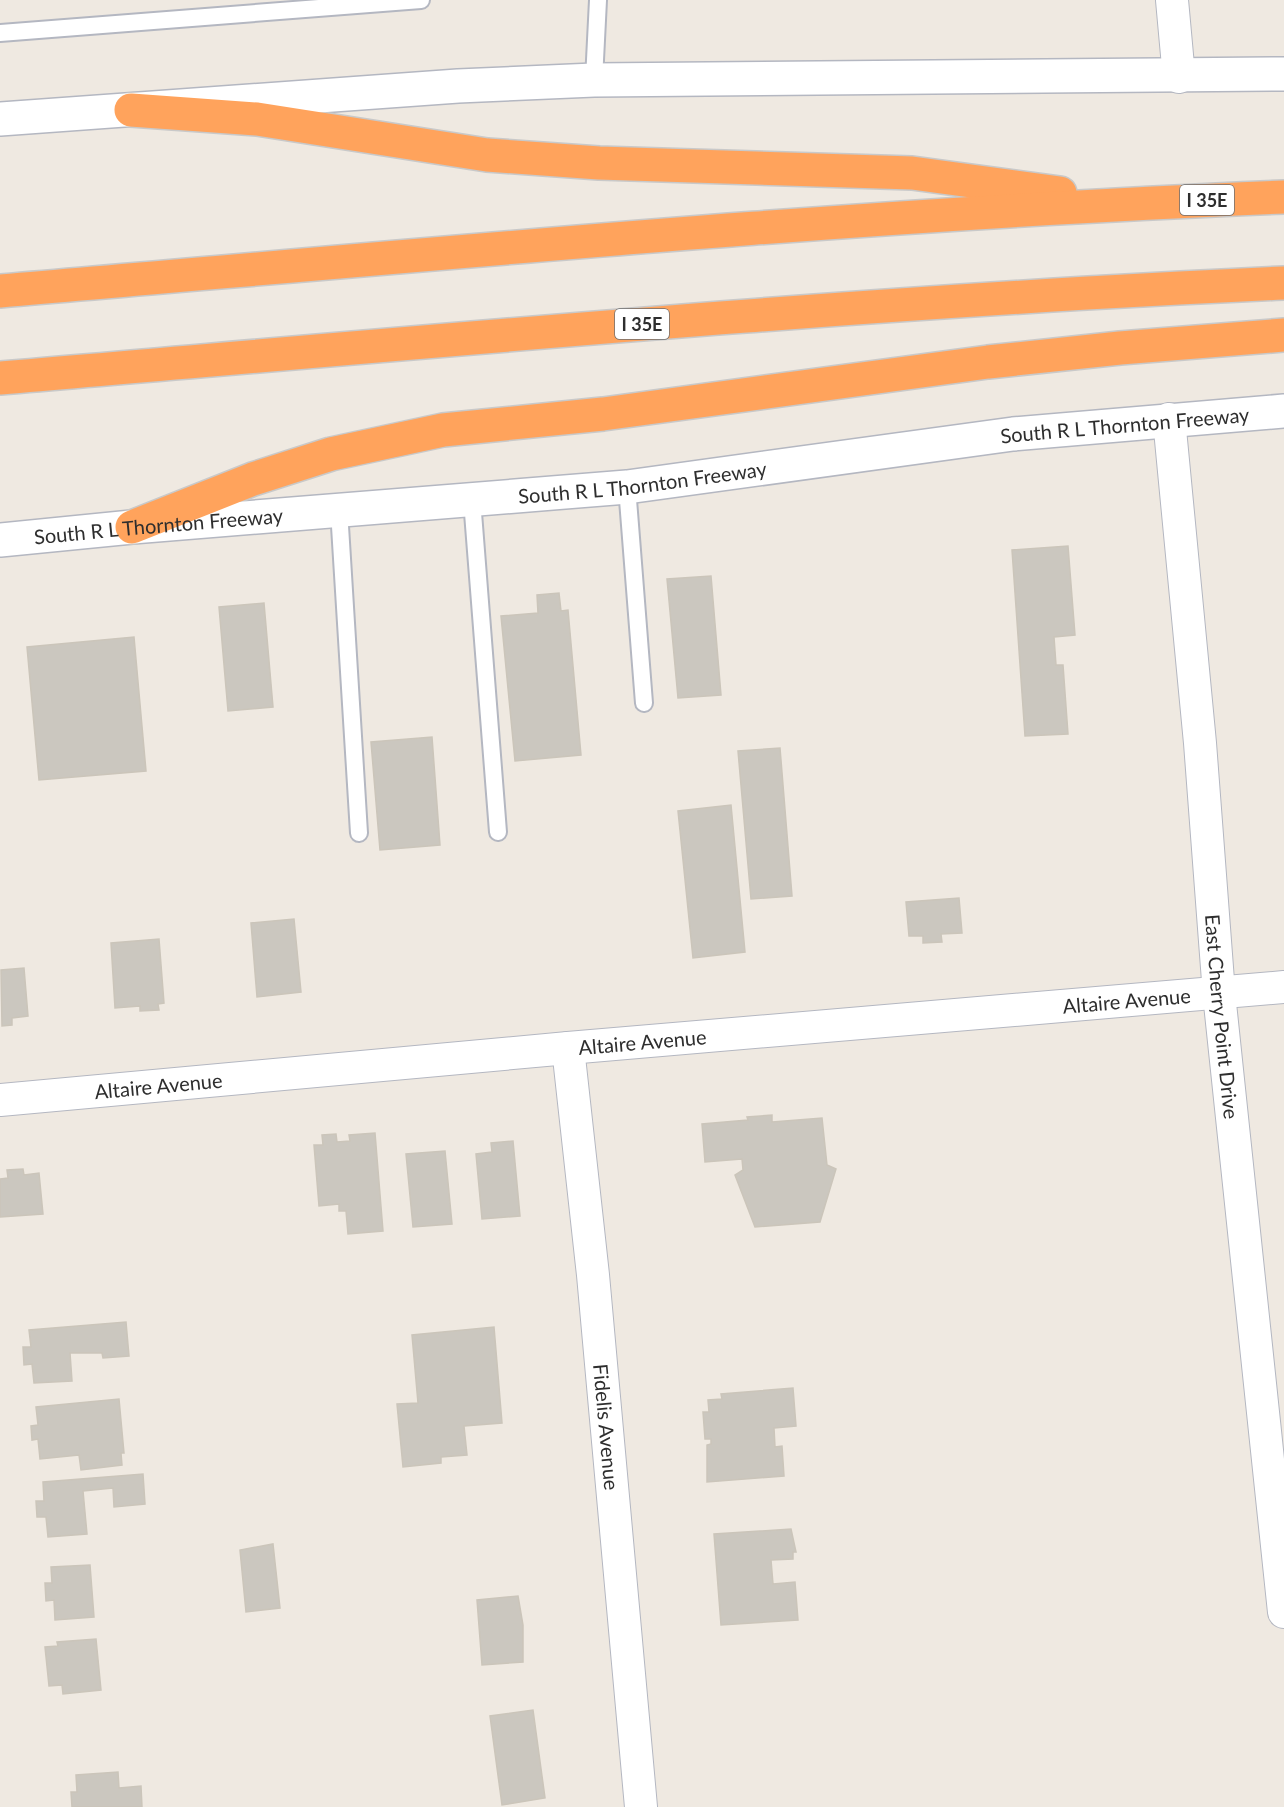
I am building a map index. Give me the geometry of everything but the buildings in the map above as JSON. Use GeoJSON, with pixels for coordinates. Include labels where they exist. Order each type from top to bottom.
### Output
{"type":"FeatureCollection","features":[{"type":"Feature","properties":{"kind":"highway"},"geometry":{"type":"LineString","coordinates":[[131,110],[257,119],[487,155],[599,164],[912,173],[1131,203]]}},
{"type":"Feature","properties":{"kind":"highway","name":"I 35E"},"geometry":{"type":"LineString","coordinates":[[0,291],[656,236],[1131,203],[1284,197]]}},
{"type":"Feature","properties":{"kind":"highway","name":"I 35E"},"geometry":{"type":"LineString","coordinates":[[0,378],[945,301],[1063,293],[1284,284]]}},
{"type":"Feature","properties":{"kind":"highway"},"geometry":{"type":"LineString","coordinates":[[132,527],[254,479],[331,454],[443,430],[614,413],[988,362],[1120,348],[1284,335]]}},
{"type":"Feature","properties":{"kind":"main road"},"geometry":{"type":"LineString","coordinates":[[0,119],[447,87],[594,80],[1179,77],[1284,74]]}},
{"type":"Feature","properties":{"kind":"main road","name":"South R L Thornton Freeway"},"geometry":{"type":"LineString","coordinates":[[0,540],[132,527],[627,487],[1013,434],[1284,411]]}},
{"type":"Feature","properties":{"kind":"street"},"geometry":{"type":"LineString","coordinates":[[1172,0],[1179,77]]}},
{"type":"Feature","properties":{"kind":"street","name":"East Cherry Point Drive"},"geometry":{"type":"LineString","coordinates":[[1169,419],[1200,743],[1219,994],[1284,1612]]}},
{"type":"Feature","properties":{"kind":"street","name":"Altaire Avenue"},"geometry":{"type":"LineString","coordinates":[[0,1100],[568,1048],[1284,987]]}},
{"type":"Feature","properties":{"kind":"street","name":"Fidelis Avenue"},"geometry":{"type":"LineString","coordinates":[[568,1048],[594,1286],[641,1807]]}},
{"type":"Feature","properties":{"kind":"lane"},"geometry":{"type":"LineString","coordinates":[[0,33],[367,2],[421,0]]}},
{"type":"Feature","properties":{"kind":"lane"},"geometry":{"type":"LineString","coordinates":[[594,80],[598,0]]}},
{"type":"Feature","properties":{"kind":"lane"},"geometry":{"type":"LineString","coordinates":[[627,487],[644,703]]}},
{"type":"Feature","properties":{"kind":"lane"},"geometry":{"type":"LineString","coordinates":[[472,500],[498,832]]}},
{"type":"Feature","properties":{"kind":"lane"},"geometry":{"type":"LineString","coordinates":[[339,510],[359,833]]}}]}
